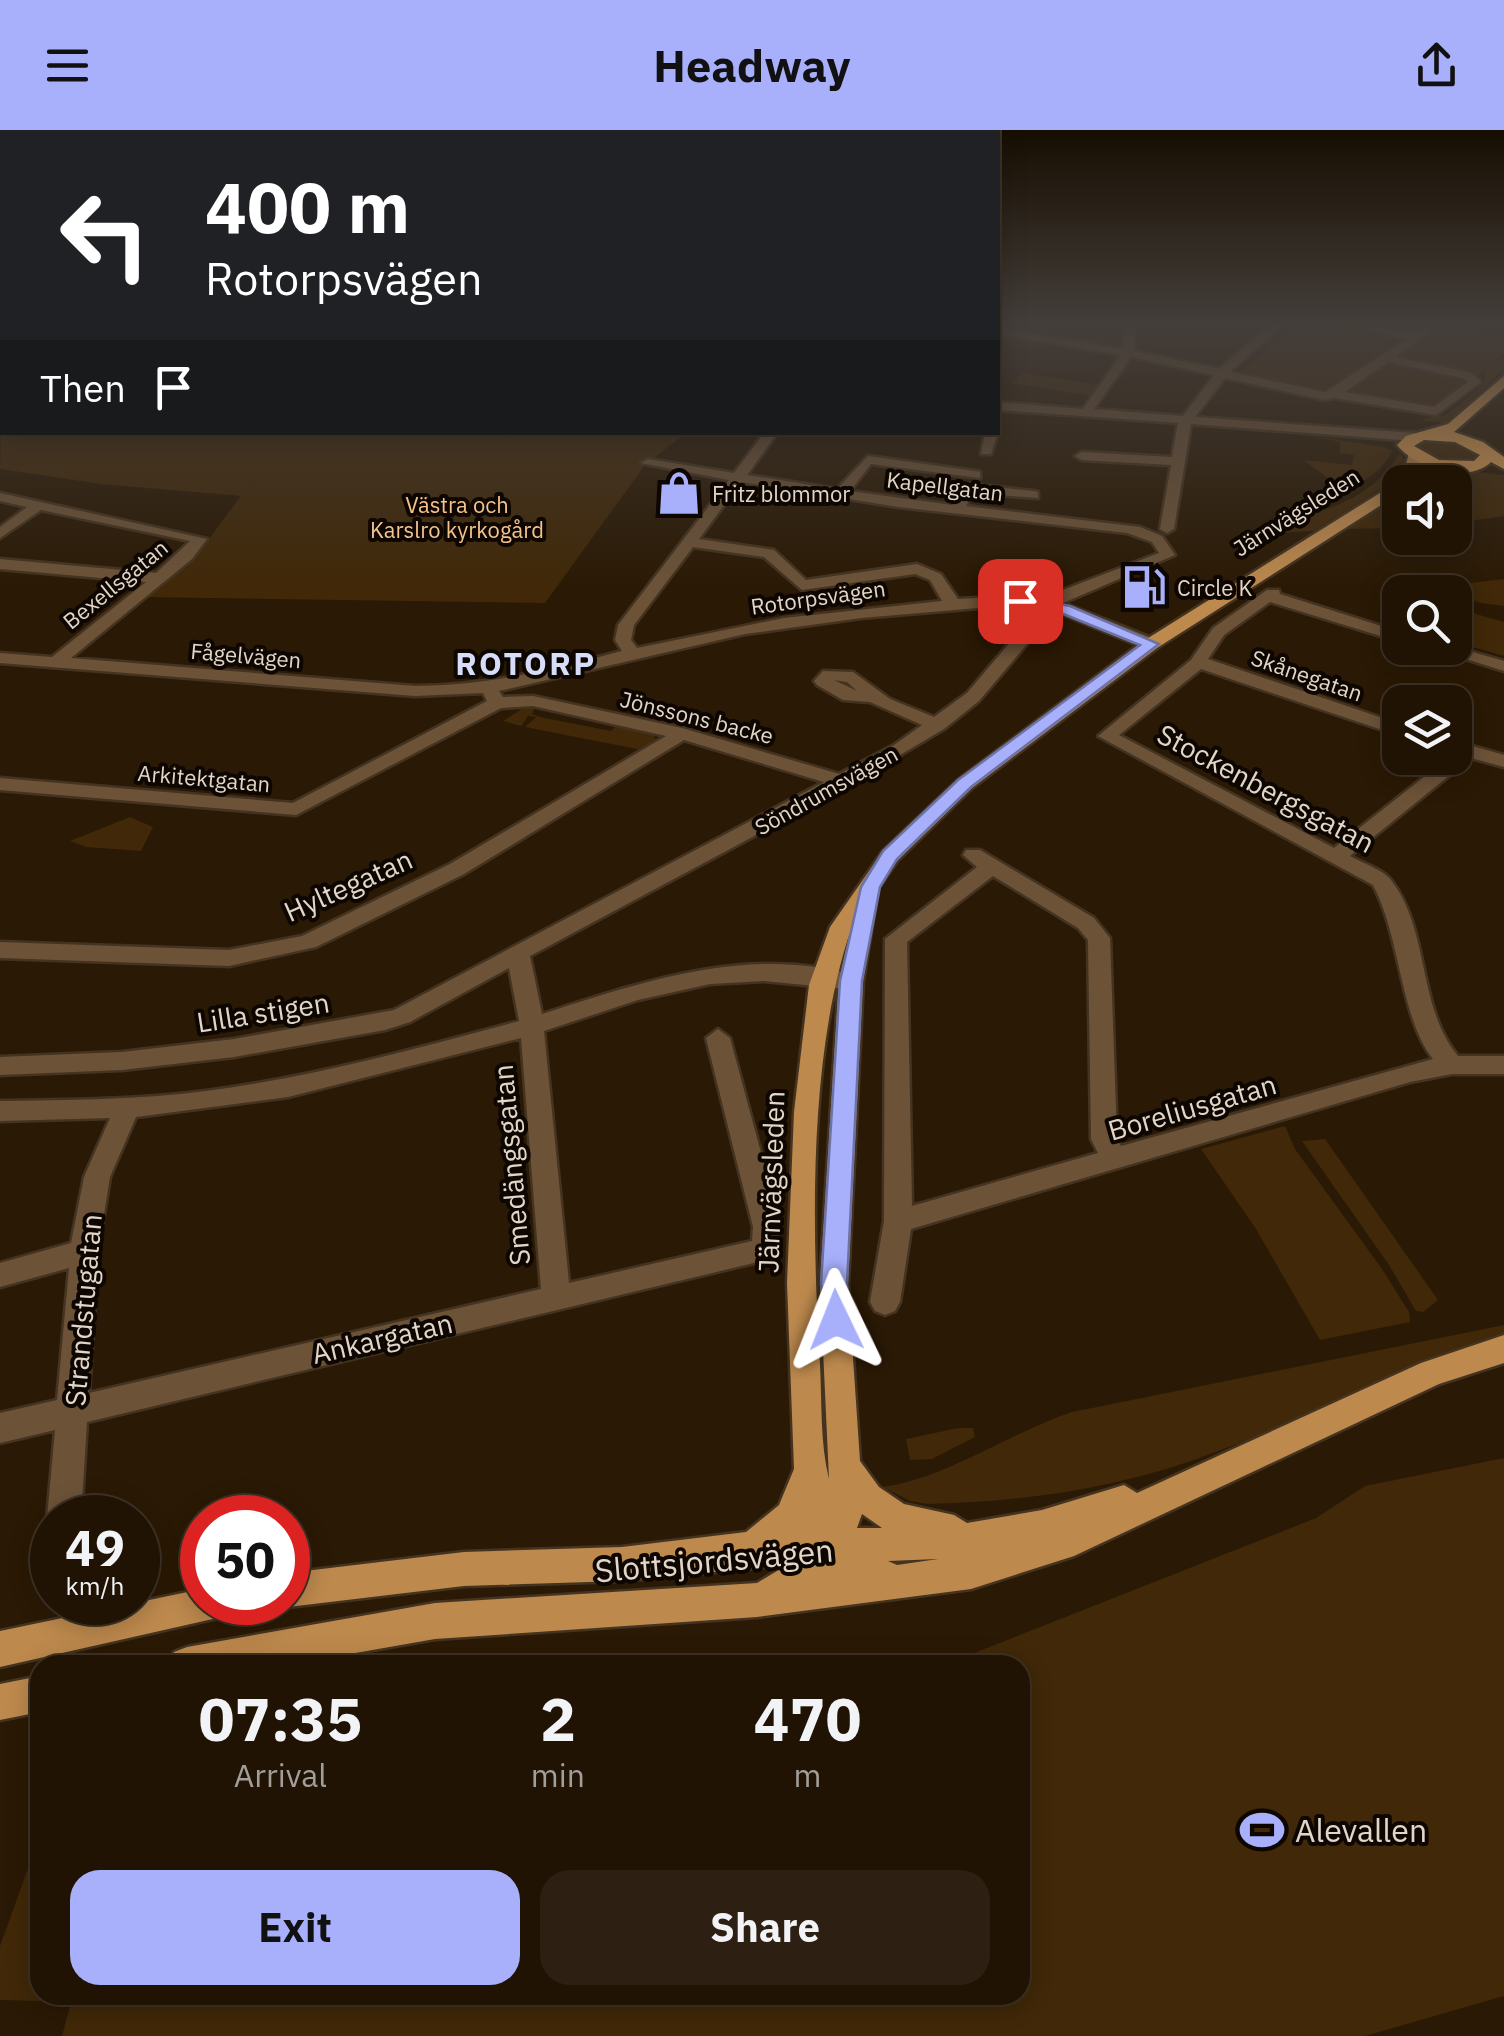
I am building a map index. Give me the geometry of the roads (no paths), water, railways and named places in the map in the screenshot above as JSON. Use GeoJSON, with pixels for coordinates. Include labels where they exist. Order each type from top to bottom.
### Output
{"type":"FeatureCollection","features":[{"type":"Feature","properties":{"kind":"highway"},"geometry":{"type":"LineString","coordinates":[[1412,448],[1454,428],[1471,412]]}},
{"type":"Feature","properties":{"kind":"highway"},"geometry":{"type":"LineString","coordinates":[[1477,412],[1473,422],[1490,453]]}},
{"type":"Feature","properties":{"kind":"highway"},"geometry":{"type":"LineString","coordinates":[[1434,436],[1490,453]]}},
{"type":"Feature","properties":{"kind":"highway"},"geometry":{"type":"LineString","coordinates":[[1412,448],[1454,465]]}},
{"type":"Feature","properties":{"kind":"highway"},"geometry":{"type":"LineString","coordinates":[[1468,465],[1479,464],[1490,453]]}},
{"type":"Feature","properties":{"kind":"highway"},"geometry":{"type":"LineString","coordinates":[[1472,468],[1504,473]]}},
{"type":"Feature","properties":{"kind":"main road","name":"Järnvägsleden"},"geometry":{"type":"LineString","coordinates":[[1412,448],[1412,465]]}},
{"type":"Feature","properties":{"kind":"main road","name":"Järnvägsleden"},"geometry":{"type":"LineString","coordinates":[[833,1549],[847,1509],[834,1284],[841,927],[890,856],[964,784],[1152,644],[1382,498]]}},
{"type":"Feature","properties":{"kind":"main road","name":"Järnvägsleden"},"geometry":{"type":"LineString","coordinates":[[833,1549],[810,1467],[802,1283],[807,1112],[837,980]]}},
{"type":"Feature","properties":{"kind":"main road","name":"Slottsjordsvägen"},"geometry":{"type":"LineString","coordinates":[[243,1655],[435,1621],[757,1600],[971,1572],[1062,1544],[1432,1373],[1504,1348]]}},
{"type":"Feature","properties":{"kind":"main road"},"geometry":{"type":"LineString","coordinates":[[748,1549],[790,1523],[804,1496],[810,1467]]}},
{"type":"Feature","properties":{"kind":"main road"},"geometry":{"type":"LineString","coordinates":[[846,1467],[871,1504],[902,1522],[994,1538]]}},
{"type":"Feature","properties":{"kind":"main road","name":"Slottsjordsvägen"},"geometry":{"type":"LineString","coordinates":[[310,1587],[464,1569],[622,1564],[748,1549],[833,1549],[994,1538],[1042,1527],[1229,1468]]}},
{"type":"Feature","properties":{"kind":"main road"},"geometry":{"type":"LineString","coordinates":[[757,1600],[797,1578],[833,1549],[860,1567],[900,1583]]}},
{"type":"Feature","properties":{"kind":"main road"},"geometry":{"type":"LineString","coordinates":[[0,1648],[180,1611]]}},
{"type":"Feature","properties":{"kind":"main road"},"geometry":{"type":"LineString","coordinates":[[0,1702],[30,1696]]}},
{"type":"Feature","properties":{"kind":"street"},"geometry":{"type":"LineString","coordinates":[[1061,412],[1328,433],[1412,448]]}},
{"type":"Feature","properties":{"kind":"street"},"geometry":{"type":"LineString","coordinates":[[1168,529],[1185,422],[1193,412]]}},
{"type":"Feature","properties":{"kind":"street"},"geometry":{"type":"LineString","coordinates":[[632,653],[623,640],[626,625],[733,478],[769,435]]}},
{"type":"Feature","properties":{"kind":"street"},"geometry":{"type":"LineString","coordinates":[[986,450],[991,435]]}},
{"type":"Feature","properties":{"kind":"street"},"geometry":{"type":"LineString","coordinates":[[1106,442],[1182,456]]}},
{"type":"Feature","properties":{"kind":"street"},"geometry":{"type":"LineString","coordinates":[[1082,456],[1182,456]]}},
{"type":"Feature","properties":{"kind":"street"},"geometry":{"type":"LineString","coordinates":[[840,494],[868,460],[975,474]]}},
{"type":"Feature","properties":{"kind":"street","name":"Kapellgatan"},"geometry":{"type":"LineString","coordinates":[[648,463],[840,494],[1139,532],[1164,545],[1167,555]]}},
{"type":"Feature","properties":{"kind":"street"},"geometry":{"type":"LineString","coordinates":[[958,510],[968,488],[1033,496]]}},
{"type":"Feature","properties":{"kind":"street"},"geometry":{"type":"LineString","coordinates":[[0,497],[40,504]]}},
{"type":"Feature","properties":{"kind":"street"},"geometry":{"type":"LineString","coordinates":[[0,534],[40,504]]}},
{"type":"Feature","properties":{"kind":"street","name":"Bexellsgatan"},"geometry":{"type":"LineString","coordinates":[[40,504],[200,538],[187,556],[56,662]]}},
{"type":"Feature","properties":{"kind":"street"},"geometry":{"type":"LineString","coordinates":[[689,542],[769,553],[802,585],[917,570],[936,577],[953,604]]}},
{"type":"Feature","properties":{"kind":"street","name":"Söndrumsvägen"},"geometry":{"type":"LineString","coordinates":[[518,953],[839,783],[938,724],[974,697],[1061,596],[1167,555]]}},
{"type":"Feature","properties":{"kind":"street"},"geometry":{"type":"LineString","coordinates":[[0,564],[159,578]]}},
{"type":"Feature","properties":{"kind":"street"},"geometry":{"type":"LineString","coordinates":[[1199,662],[1215,637],[1271,594],[1382,631]]}},
{"type":"Feature","properties":{"kind":"street","name":"Rotorpsvägen"},"geometry":{"type":"LineString","coordinates":[[493,695],[632,653],[776,623],[953,604],[1020,601],[1050,605],[1152,644]]}},
{"type":"Feature","properties":{"kind":"street"},"geometry":{"type":"LineString","coordinates":[[1472,657],[1504,666]]}},
{"type":"Feature","properties":{"kind":"street","name":"Fågelvägen"},"geometry":{"type":"LineString","coordinates":[[0,658],[493,695]]}},
{"type":"Feature","properties":{"kind":"street","name":"Skånegatan"},"geometry":{"type":"LineString","coordinates":[[1199,662],[1382,724]]}},
{"type":"Feature","properties":{"kind":"street","name":"Stockenbergsgatan"},"geometry":{"type":"LineString","coordinates":[[1199,662],[1107,736],[1377,878],[1391,895],[1432,1040],[1452,1065]]}},
{"type":"Feature","properties":{"kind":"street","name":"Jönssons backe"},"geometry":{"type":"LineString","coordinates":[[493,695],[682,734],[827,776],[839,783]]}},
{"type":"Feature","properties":{"kind":"street","name":"Arkitektgatan"},"geometry":{"type":"LineString","coordinates":[[0,784],[296,809],[493,695]]}},
{"type":"Feature","properties":{"kind":"street"},"geometry":{"type":"LineString","coordinates":[[872,697],[938,724]]}},
{"type":"Feature","properties":{"kind":"street","name":"Hyltegatan"},"geometry":{"type":"LineString","coordinates":[[0,950],[229,958],[308,942],[457,869],[682,734]]}},
{"type":"Feature","properties":{"kind":"street"},"geometry":{"type":"LineString","coordinates":[[1472,752],[1504,761]]}},
{"type":"Feature","properties":{"kind":"street"},"geometry":{"type":"LineString","coordinates":[[1338,856],[1431,775]]}},
{"type":"Feature","properties":{"kind":"street"},"geometry":{"type":"LineString","coordinates":[[885,1302],[898,1221],[896,939],[982,860],[1086,923],[1098,938],[1104,1139],[1114,1160]]}},
{"type":"Feature","properties":{"kind":"street"},"geometry":{"type":"LineString","coordinates":[[518,953],[532,1026]]}},
{"type":"Feature","properties":{"kind":"street","name":"Lilla stigen"},"geometry":{"type":"LineString","coordinates":[[0,1066],[122,1062],[385,1022],[518,953]]}},
{"type":"Feature","properties":{"kind":"street"},"geometry":{"type":"LineString","coordinates":[[0,1112],[127,1109],[306,1084],[706,976],[756,972],[837,980]]}},
{"type":"Feature","properties":{"kind":"street","name":"Smedängsgatan"},"geometry":{"type":"LineString","coordinates":[[532,1026],[556,1298]]}},
{"type":"Feature","properties":{"kind":"street","name":"Ankargatan"},"geometry":{"type":"LineString","coordinates":[[0,1428],[765,1250],[767,1227],[718,1038]]}},
{"type":"Feature","properties":{"kind":"street","name":"Boreliusgatan"},"geometry":{"type":"LineString","coordinates":[[898,1221],[1410,1073],[1452,1065],[1504,1065]]}},
{"type":"Feature","properties":{"kind":"street","name":"Strandstugatan"},"geometry":{"type":"LineString","coordinates":[[66,1495],[84,1252],[97,1177],[127,1109]]}},
{"type":"Feature","properties":{"kind":"street"},"geometry":{"type":"LineString","coordinates":[[0,1275],[84,1252]]}},
{"type":"Feature","properties":{"kind":"place","name":"Fritz blommor"},"geometry":{"type":"Point","coordinates":[679,493]}},
{"type":"Feature","properties":{"kind":"place","name":"Circle K"},"geometry":{"type":"Point","coordinates":[1144,587]}},
{"type":"Feature","properties":{"kind":"place","name":"Alevallen"},"geometry":{"type":"Point","coordinates":[1262,1830]}},
{"type":"Feature","properties":{"kind":"district","name":"ROTORP"},"geometry":{"type":"Point","coordinates":[526,663]}},
{"type":"Feature","properties":{"kind":"park label","name":"Västra och Karslro kyrkogård"},"geometry":{"type":"Point","coordinates":[457,516]}}]}
